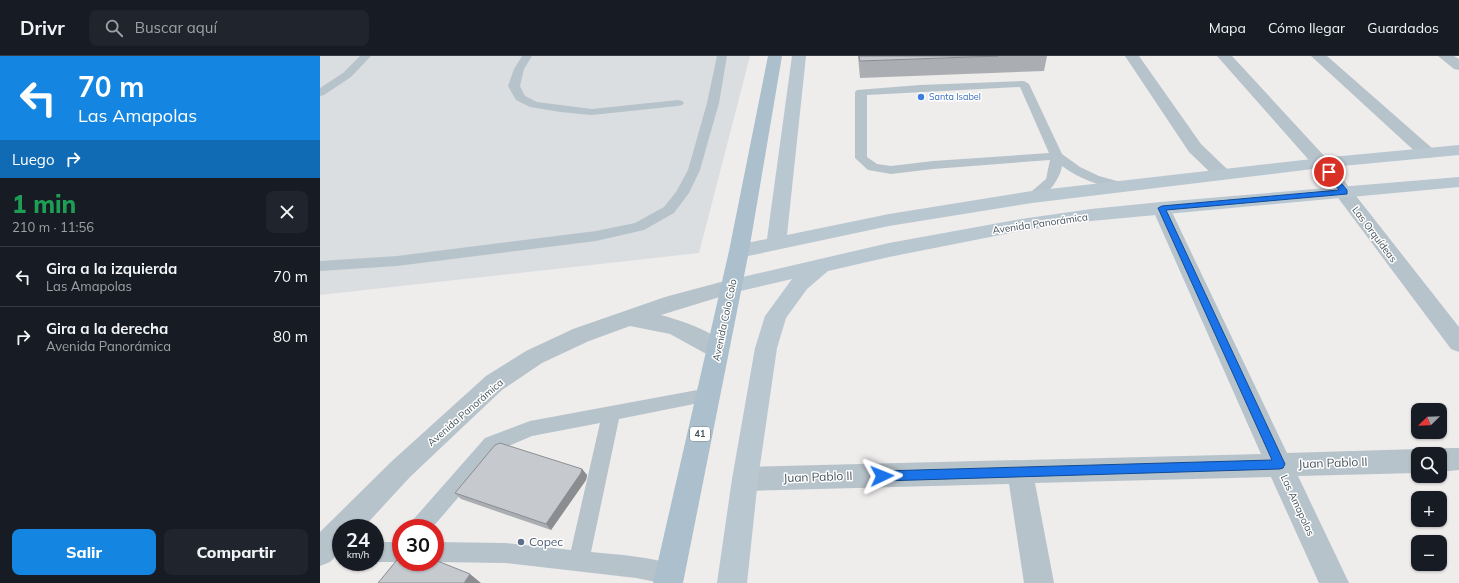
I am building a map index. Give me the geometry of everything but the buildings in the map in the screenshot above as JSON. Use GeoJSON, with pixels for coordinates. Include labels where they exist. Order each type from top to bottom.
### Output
{"type":"FeatureCollection","features":[{"type":"Feature","properties":{"kind":"main road","name":"Avenida Colo Colo"},"geometry":{"type":"LineString","coordinates":[[669,579],[732,286],[776,56]]}},
{"type":"Feature","properties":{"kind":"street"},"geometry":{"type":"LineString","coordinates":[[776,243],[799,56]]}},
{"type":"Feature","properties":{"kind":"street"},"geometry":{"type":"LineString","coordinates":[[1132,56],[1195,148],[1222,174]]}},
{"type":"Feature","properties":{"kind":"street","name":"Las Orquídeas"},"geometry":{"type":"LineString","coordinates":[[1224,56],[1322,163],[1459,343]]}},
{"type":"Feature","properties":{"kind":"street"},"geometry":{"type":"LineString","coordinates":[[1318,56],[1427,153]]}},
{"type":"Feature","properties":{"kind":"street"},"geometry":{"type":"LineString","coordinates":[[1445,56],[1459,66]]}},
{"type":"Feature","properties":{"kind":"street"},"geometry":{"type":"LineString","coordinates":[[739,251],[889,220],[1032,196],[1322,163],[1459,150]]}},
{"type":"Feature","properties":{"kind":"street","name":"Avenida Panorámica"},"geometry":{"type":"LineString","coordinates":[[353,519],[401,469],[494,384],[534,357],[581,335],[673,303],[732,286],[889,250],[956,236],[1076,217],[1459,182]]}},
{"type":"Feature","properties":{"kind":"street","name":"Las Amapolas"},"geometry":{"type":"LineString","coordinates":[[1162,208],[1334,583]]}},
{"type":"Feature","properties":{"kind":"street"},"geometry":{"type":"LineString","coordinates":[[732,583],[745,479],[766,348],[776,316],[800,284],[821,266]]}},
{"type":"Feature","properties":{"kind":"street","name":"Avenida Panorámica"},"geometry":{"type":"LineString","coordinates":[[630,319],[659,322],[675,327],[690,333],[718,350]]}},
{"type":"Feature","properties":{"kind":"street"},"geometry":{"type":"LineString","coordinates":[[1447,460],[1459,459]]}},
{"type":"Feature","properties":{"kind":"street","name":"Juan Pablo II"},"geometry":{"type":"LineString","coordinates":[[745,479],[1411,461]]}},
{"type":"Feature","properties":{"kind":"street"},"geometry":{"type":"LineString","coordinates":[[1020,472],[1039,583]]}},
{"type":"Feature","properties":{"kind":"lane"},"geometry":{"type":"LineString","coordinates":[[320,93],[348,75],[366,56]]}},
{"type":"Feature","properties":{"kind":"lane"},"geometry":{"type":"LineString","coordinates":[[527,56],[520,69],[514,86],[520,98],[534,105],[592,112],[678,103]]}},
{"type":"Feature","properties":{"kind":"lane"},"geometry":{"type":"LineString","coordinates":[[320,266],[396,261],[596,236],[639,227],[669,210],[682,193],[694,170],[713,103],[722,56]]}},
{"type":"Feature","properties":{"kind":"lane"},"geometry":{"type":"LineString","coordinates":[[1057,156],[933,165],[891,170],[873,167],[862,158],[861,92],[1024,84],[1057,156],[1075,170],[1094,180],[1119,186]]}},
{"type":"Feature","properties":{"kind":"lane"},"geometry":{"type":"LineString","coordinates":[[1032,196],[1049,184],[1056,172],[1057,156]]}},
{"type":"Feature","properties":{"kind":"lane"},"geometry":{"type":"LineString","coordinates":[[427,519],[492,444],[530,429],[708,395]]}},
{"type":"Feature","properties":{"kind":"lane"},"geometry":{"type":"LineString","coordinates":[[579,560],[611,413]]}},
{"type":"Feature","properties":{"kind":"lane"},"geometry":{"type":"LineString","coordinates":[[444,552],[505,553],[579,560],[636,567],[669,579]]}},
{"type":"Feature","properties":{"kind":"shaded area"},"geometry":{"type":"Polygon","coordinates":[[[320,56],[750,56],[699,253],[320,295],[320,56]]]}},
{"type":"Feature","properties":{"kind":"place","name":"Santa Isabel"},"geometry":{"type":"Point","coordinates":[921,97]}},
{"type":"Feature","properties":{"kind":"place","name":"Copec"},"geometry":{"type":"Point","coordinates":[521,542]}},
{"type":"Feature","properties":{"kind":"route"},"geometry":{"type":"LineString","coordinates":[[882,476],[1280,464],[1162,208],[1344,192],[1329,172]]}}]}
